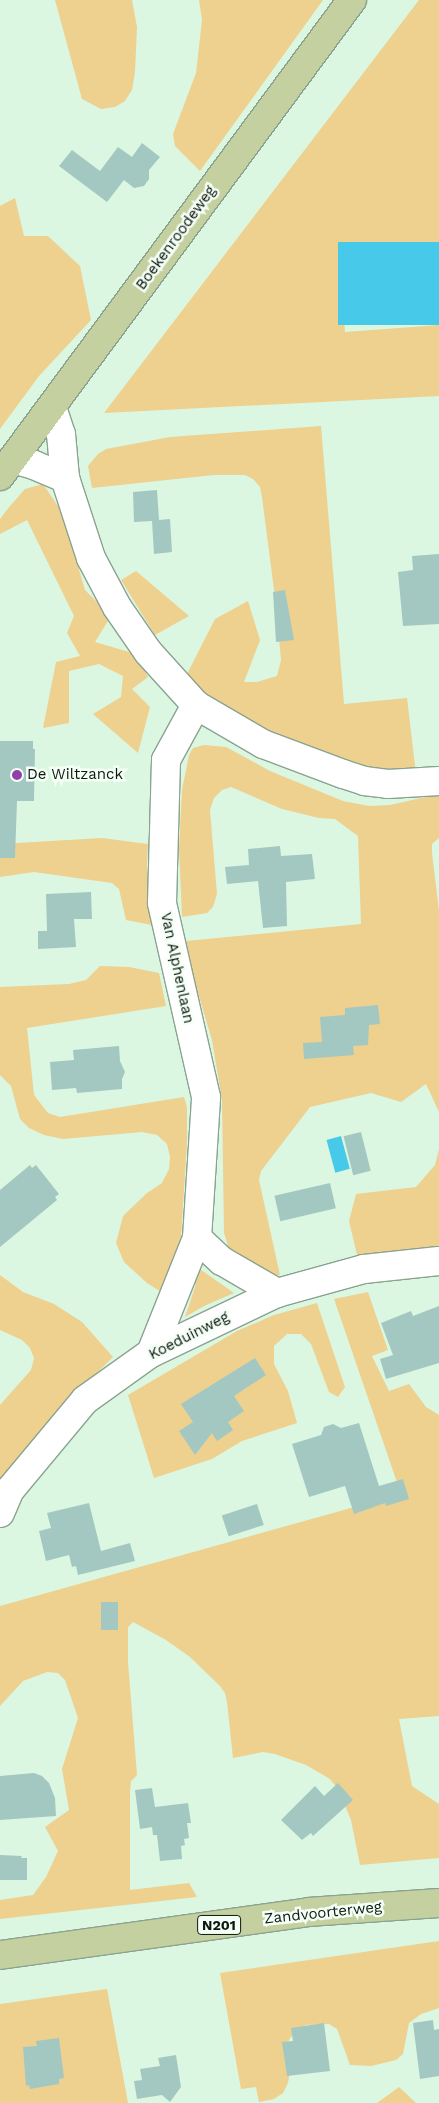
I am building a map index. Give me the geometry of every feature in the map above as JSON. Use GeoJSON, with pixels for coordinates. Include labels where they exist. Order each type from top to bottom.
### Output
{"type":"FeatureCollection","features":[{"type":"Feature","properties":{"kind":"main road","name":"Boekenroodeweg"},"geometry":{"type":"LineString","coordinates":[[6,468],[352,0]]}},
{"type":"Feature","properties":{"kind":"main road","name":"Zandvoorterweg"},"geometry":{"type":"LineString","coordinates":[[0,1955],[308,1912],[439,1903]]}},
{"type":"Feature","properties":{"kind":"street"},"geometry":{"type":"LineString","coordinates":[[52,407],[61,434],[65,478],[91,558],[117,607],[148,652],[196,704],[263,744],[364,781],[388,784],[439,781]]}},
{"type":"Feature","properties":{"kind":"street"},"geometry":{"type":"LineString","coordinates":[[6,468],[34,465],[65,478]]}},
{"type":"Feature","properties":{"kind":"street","name":"Van Alphenlaan"},"geometry":{"type":"LineString","coordinates":[[151,1353],[196,1238],[206,1098],[162,903],[166,760],[196,704]]}},
{"type":"Feature","properties":{"kind":"street"},"geometry":{"type":"LineString","coordinates":[[196,1238],[222,1261],[277,1293]]}},
{"type":"Feature","properties":{"kind":"street","name":"Koeduinweg"},"geometry":{"type":"LineString","coordinates":[[0,1513],[10,1490],[85,1400],[151,1353],[277,1293],[364,1269],[439,1261]]}},
{"type":"Feature","properties":{"kind":"shaded area"},"geometry":{"type":"Polygon","coordinates":[[[55,0],[132,0],[137,27],[135,72],[132,90],[125,101],[115,107],[101,109],[82,99],[55,0]]]}},
{"type":"Feature","properties":{"kind":"shaded area"},"geometry":{"type":"Polygon","coordinates":[[[199,0],[323,0],[200,171],[175,146],[173,134],[196,73],[202,20],[199,0]]]}},
{"type":"Feature","properties":{"kind":"shaded area"},"geometry":{"type":"Polygon","coordinates":[[[419,0],[439,0],[439,242],[339,250],[345,332],[439,325],[439,396],[104,413],[419,0]]]}},
{"type":"Feature","properties":{"kind":"shaded area"},"geometry":{"type":"Polygon","coordinates":[[[15,198],[24,236],[48,236],[80,266],[91,320],[39,376],[0,429],[0,206],[15,198]]]}},
{"type":"Feature","properties":{"kind":"shaded area"},"geometry":{"type":"Polygon","coordinates":[[[321,426],[344,704],[407,698],[416,774],[367,771],[253,729],[224,711],[186,676],[215,619],[248,601],[260,640],[244,682],[257,682],[277,676],[281,660],[276,605],[262,497],[260,487],[253,479],[245,475],[214,475],[92,488],[88,466],[98,454],[106,449],[170,437],[321,426]]]}},
{"type":"Feature","properties":{"kind":"shaded area"},"geometry":{"type":"Polygon","coordinates":[[[43,484],[62,512],[85,590],[111,616],[95,642],[136,654],[148,677],[132,689],[150,707],[138,753],[93,714],[121,697],[123,676],[99,664],[69,671],[69,723],[43,728],[56,662],[80,656],[67,633],[74,616],[27,520],[0,534],[0,519],[25,489],[43,484]]]}},
{"type":"Feature","properties":{"kind":"shaded area"},"geometry":{"type":"Polygon","coordinates":[[[136,571],[189,616],[155,635],[121,580],[136,571]]]}},
{"type":"Feature","properties":{"kind":"shaded area"},"geometry":{"type":"Polygon","coordinates":[[[204,745],[226,747],[270,771],[343,801],[369,806],[390,805],[439,794],[439,838],[432,844],[432,853],[439,911],[439,1112],[426,1084],[401,1102],[371,1093],[310,1107],[261,1171],[259,1180],[280,1275],[270,1275],[230,1252],[224,1233],[222,1100],[212,1040],[190,966],[186,941],[361,924],[358,836],[335,819],[319,818],[282,809],[231,787],[222,790],[214,798],[210,810],[217,894],[213,907],[207,913],[182,917],[179,848],[182,790],[189,755],[193,748],[204,745]]]}},
{"type":"Feature","properties":{"kind":"shaded area"},"geometry":{"type":"Polygon","coordinates":[[[102,838],[148,844],[147,865],[152,925],[126,920],[119,889],[112,883],[34,872],[0,877],[0,844],[102,838]]]}},
{"type":"Feature","properties":{"kind":"shaded area"},"geometry":{"type":"Polygon","coordinates":[[[100,966],[129,967],[159,973],[166,1006],[27,1028],[34,1095],[48,1113],[60,1117],[184,1097],[187,1107],[187,1143],[180,1252],[161,1292],[147,1283],[124,1262],[116,1243],[123,1216],[147,1193],[162,1183],[169,1169],[170,1157],[167,1144],[157,1135],[142,1132],[63,1139],[44,1135],[29,1128],[20,1119],[11,1086],[0,1075],[0,987],[69,984],[86,980],[100,966]]]}},
{"type":"Feature","properties":{"kind":"shaded area"},"geometry":{"type":"Polygon","coordinates":[[[439,1149],[439,1249],[358,1259],[349,1221],[356,1194],[416,1187],[435,1165],[439,1149]]]}},
{"type":"Feature","properties":{"kind":"shaded area"},"geometry":{"type":"Polygon","coordinates":[[[197,1267],[234,1293],[204,1306],[185,1317],[195,1287],[197,1267]]]}},
{"type":"Feature","properties":{"kind":"shaded area"},"geometry":{"type":"Polygon","coordinates":[[[0,1275],[23,1292],[54,1304],[82,1322],[113,1357],[85,1385],[0,1497],[0,1405],[31,1370],[34,1358],[30,1348],[22,1340],[0,1330],[0,1275]]]}},
{"type":"Feature","properties":{"kind":"shaded area"},"geometry":{"type":"Polygon","coordinates":[[[368,1292],[388,1350],[372,1356],[389,1391],[409,1384],[426,1407],[439,1415],[439,1716],[399,1719],[412,1786],[439,1804],[439,1858],[360,1865],[351,1820],[338,1789],[330,1779],[306,1765],[275,1754],[263,1752],[233,1758],[227,1702],[225,1693],[220,1686],[190,1657],[166,1640],[133,1622],[128,1627],[128,1662],[137,1775],[131,1781],[130,1792],[130,1890],[189,1883],[197,1897],[0,1919],[0,1900],[33,1895],[46,1877],[58,1851],[45,1827],[69,1810],[62,1769],[78,1718],[65,1680],[58,1673],[47,1672],[23,1681],[0,1706],[0,1606],[401,1494],[334,1299],[368,1292]]]}},
{"type":"Feature","properties":{"kind":"shaded area"},"geometry":{"type":"Polygon","coordinates":[[[317,1303],[345,1387],[338,1397],[329,1392],[311,1344],[301,1334],[287,1334],[274,1346],[274,1364],[288,1391],[297,1423],[242,1441],[212,1459],[154,1478],[128,1395],[237,1331],[274,1315],[317,1303]]]}},
{"type":"Feature","properties":{"kind":"shaded area"},"geometry":{"type":"Polygon","coordinates":[[[439,1941],[439,2008],[421,2014],[409,2023],[403,2054],[396,2060],[371,2066],[350,2065],[337,2029],[329,2024],[306,2025],[290,2038],[287,2045],[290,2071],[288,2083],[283,2093],[274,2099],[259,2102],[256,2087],[241,2089],[220,1973],[439,1941]]]}},
{"type":"Feature","properties":{"kind":"shaded area"},"geometry":{"type":"Polygon","coordinates":[[[107,1989],[128,2103],[0,2103],[0,2004],[107,1989]]]}},
{"type":"Feature","properties":{"kind":"shaded area"},"geometry":{"type":"Polygon","coordinates":[[[399,2087],[416,2103],[377,2103],[399,2087]]]}},
{"type":"Feature","properties":{"kind":"water"},"geometry":{"type":"Polygon","coordinates":[[[338,242],[439,242],[439,325],[338,325],[338,242]]]}},
{"type":"Feature","properties":{"kind":"water"},"geometry":{"type":"Polygon","coordinates":[[[341,1136],[350,1169],[335,1173],[327,1140],[341,1136]]]}},
{"type":"Feature","properties":{"kind":"building"},"geometry":{"type":"Polygon","coordinates":[[[142,143],[160,157],[149,170],[149,179],[144,186],[134,188],[124,180],[107,202],[59,166],[72,150],[100,171],[118,147],[132,157],[142,143]]]}},
{"type":"Feature","properties":{"kind":"building"},"geometry":{"type":"Polygon","coordinates":[[[157,490],[159,520],[170,519],[172,552],[154,554],[152,521],[134,522],[133,492],[157,490]]]}},
{"type":"Feature","properties":{"kind":"building"},"geometry":{"type":"Polygon","coordinates":[[[439,554],[439,624],[403,626],[398,572],[413,570],[412,556],[439,554]]]}},
{"type":"Feature","properties":{"kind":"building"},"geometry":{"type":"Polygon","coordinates":[[[285,590],[294,640],[276,642],[273,592],[285,590]]]}},
{"type":"Feature","properties":{"kind":"building","name":"De Wiltzanck"},"geometry":{"type":"Polygon","coordinates":[[[0,741],[33,741],[33,749],[35,749],[34,801],[17,801],[15,858],[0,858],[0,741]]]}},
{"type":"Feature","properties":{"kind":"building"},"geometry":{"type":"Polygon","coordinates":[[[280,846],[281,856],[312,854],[315,879],[286,882],[287,926],[263,928],[258,881],[227,884],[225,867],[249,865],[248,849],[280,846]]]}},
{"type":"Feature","properties":{"kind":"building"},"geometry":{"type":"Polygon","coordinates":[[[91,892],[92,919],[74,919],[76,947],[38,949],[38,931],[47,931],[46,894],[91,892]]]}},
{"type":"Feature","properties":{"kind":"building"},"geometry":{"type":"Polygon","coordinates":[[[378,1005],[380,1024],[369,1025],[368,1045],[353,1046],[354,1055],[304,1059],[303,1043],[322,1042],[320,1017],[345,1015],[345,1008],[378,1005]]]}},
{"type":"Feature","properties":{"kind":"building"},"geometry":{"type":"Polygon","coordinates":[[[119,1046],[120,1061],[125,1072],[122,1079],[122,1089],[77,1093],[76,1088],[52,1090],[50,1062],[74,1060],[73,1050],[119,1046]]]}},
{"type":"Feature","properties":{"kind":"building"},"geometry":{"type":"Polygon","coordinates":[[[361,1132],[371,1171],[353,1175],[344,1136],[361,1132]]]}},
{"type":"Feature","properties":{"kind":"building"},"geometry":{"type":"Polygon","coordinates":[[[30,1165],[32,1168],[36,1165],[59,1194],[55,1197],[57,1200],[0,1247],[0,1190],[30,1165]]]}},
{"type":"Feature","properties":{"kind":"building"},"geometry":{"type":"Polygon","coordinates":[[[330,1183],[336,1208],[280,1221],[274,1196],[330,1183]]]}},
{"type":"Feature","properties":{"kind":"building"},"geometry":{"type":"Polygon","coordinates":[[[439,1306],[439,1363],[386,1379],[380,1359],[393,1355],[381,1323],[411,1311],[413,1316],[439,1306]]]}},
{"type":"Feature","properties":{"kind":"building"},"geometry":{"type":"Polygon","coordinates":[[[255,1358],[266,1375],[234,1396],[244,1411],[228,1422],[233,1430],[217,1441],[212,1433],[195,1455],[179,1431],[193,1422],[181,1404],[255,1358]]]}},
{"type":"Feature","properties":{"kind":"building"},"geometry":{"type":"Polygon","coordinates":[[[359,1423],[379,1486],[403,1479],[409,1499],[386,1506],[385,1503],[354,1514],[345,1486],[309,1497],[292,1444],[321,1435],[324,1427],[333,1424],[341,1428],[359,1423]]]}},
{"type":"Feature","properties":{"kind":"building"},"geometry":{"type":"Polygon","coordinates":[[[89,1503],[101,1551],[130,1543],[135,1561],[78,1575],[76,1566],[72,1567],[69,1555],[46,1561],[39,1531],[51,1528],[47,1513],[89,1503]]]}},
{"type":"Feature","properties":{"kind":"building"},"geometry":{"type":"Polygon","coordinates":[[[257,1504],[264,1525],[229,1536],[222,1515],[257,1504]]]}},
{"type":"Feature","properties":{"kind":"building"},"geometry":{"type":"Polygon","coordinates":[[[101,1602],[118,1602],[118,1630],[101,1630],[101,1602]]]}},
{"type":"Feature","properties":{"kind":"building"},"geometry":{"type":"Polygon","coordinates":[[[34,1773],[42,1776],[49,1783],[55,1798],[56,1816],[0,1820],[0,1776],[34,1773]]]}},
{"type":"Feature","properties":{"kind":"building"},"geometry":{"type":"Polygon","coordinates":[[[338,1783],[353,1800],[313,1836],[311,1833],[302,1840],[281,1820],[315,1786],[324,1796],[338,1783]]]}},
{"type":"Feature","properties":{"kind":"building"},"geometry":{"type":"Polygon","coordinates":[[[152,1788],[155,1807],[188,1803],[191,1823],[187,1823],[189,1838],[184,1839],[185,1845],[181,1846],[182,1859],[160,1861],[157,1835],[153,1835],[152,1827],[140,1829],[135,1790],[152,1788]]]}},
{"type":"Feature","properties":{"kind":"building"},"geometry":{"type":"Polygon","coordinates":[[[0,1855],[27,1858],[27,1880],[0,1880],[0,1855]]]}},
{"type":"Feature","properties":{"kind":"building"},"geometry":{"type":"Polygon","coordinates":[[[433,2020],[434,2030],[439,2029],[439,2076],[420,2079],[413,2023],[433,2020]]]}},
{"type":"Feature","properties":{"kind":"building"},"geometry":{"type":"Polygon","coordinates":[[[324,2023],[330,2071],[287,2076],[282,2042],[293,2041],[291,2028],[324,2023]]]}},
{"type":"Feature","properties":{"kind":"building"},"geometry":{"type":"Polygon","coordinates":[[[59,2038],[64,2078],[59,2079],[59,2084],[30,2089],[29,2085],[26,2086],[23,2047],[37,2046],[36,2041],[59,2038]]]}},
{"type":"Feature","properties":{"kind":"building"},"geometry":{"type":"Polygon","coordinates":[[[176,2055],[181,2087],[170,2102],[162,2095],[137,2099],[134,2081],[142,2080],[140,2069],[160,2066],[158,2058],[176,2055]]]}},
{"type":"Feature","properties":{"kind":"place","name":"De Wiltzanck"},"geometry":{"type":"Point","coordinates":[17,775]}}]}
